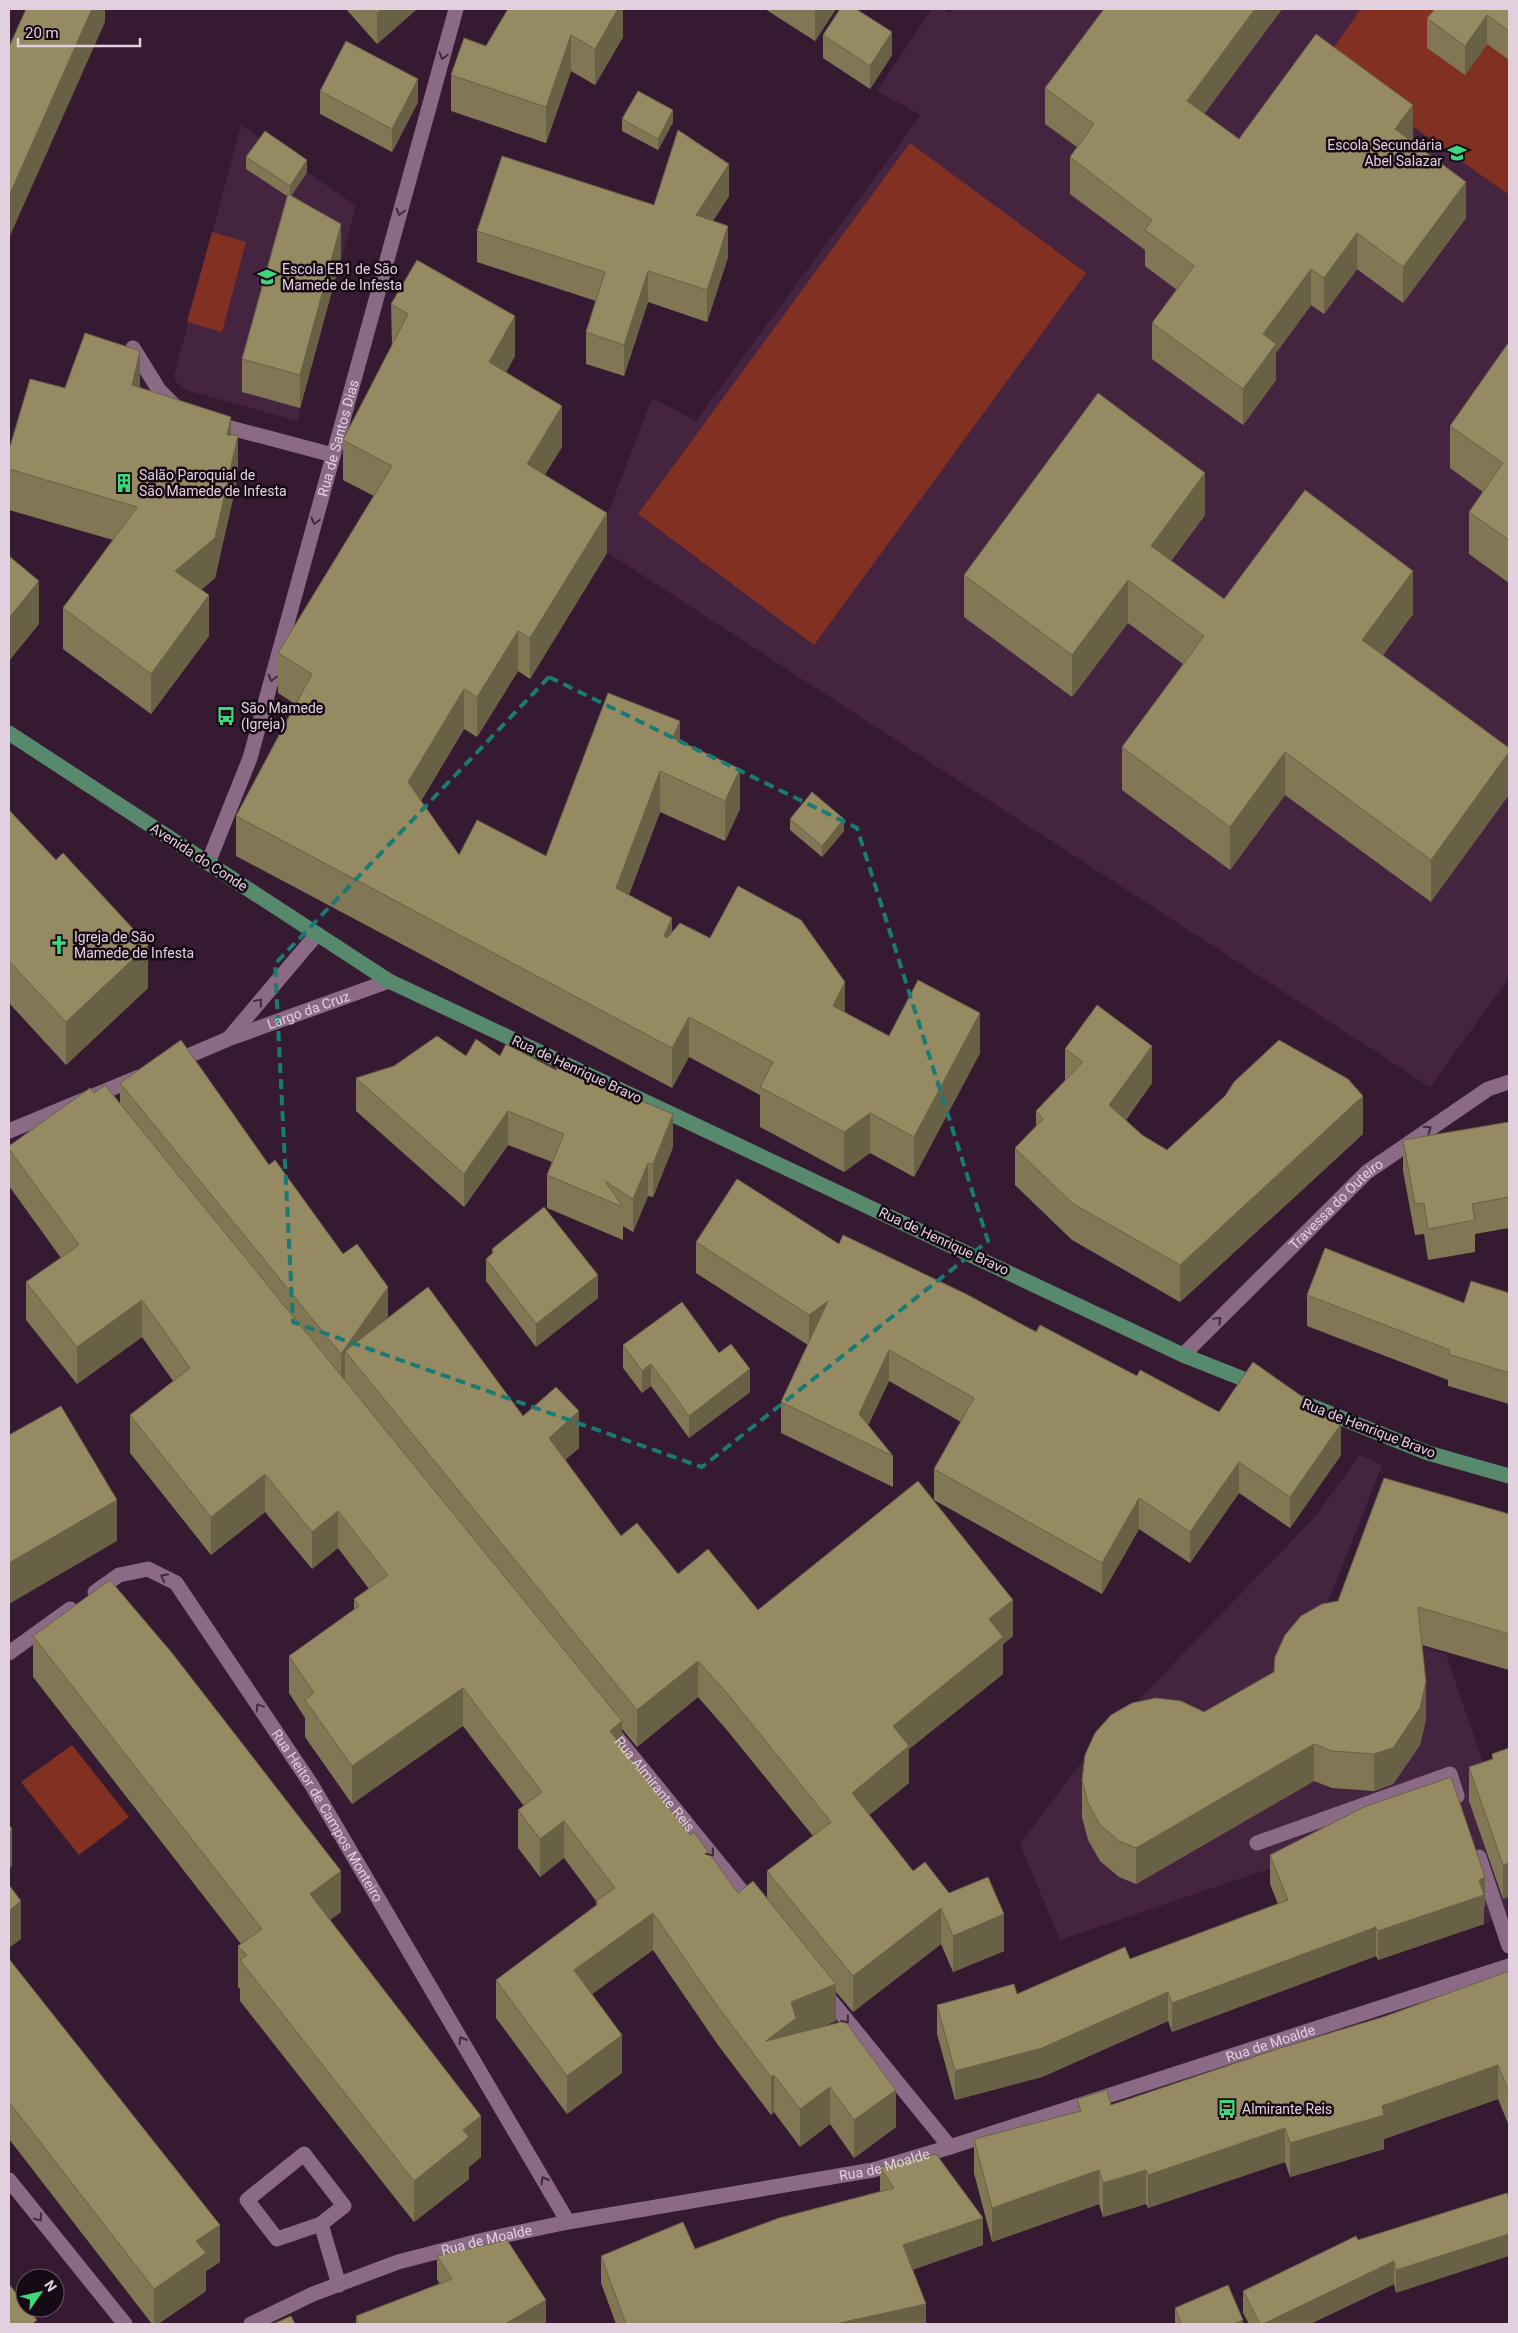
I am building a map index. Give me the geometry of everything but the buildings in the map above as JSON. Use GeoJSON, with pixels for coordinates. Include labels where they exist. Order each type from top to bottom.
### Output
{"type":"FeatureCollection","features":[{"type":"Feature","properties":{"kind":"main road","name":"Avenida do Conde"},"geometry":{"type":"LineString","coordinates":[[9,733],[389,981]]}},
{"type":"Feature","properties":{"kind":"main road","name":"Rua de Henrique Bravo"},"geometry":{"type":"LineString","coordinates":[[389,981],[1183,1355],[1272,1390]]}},
{"type":"Feature","properties":{"kind":"main road","name":"Rua de Henrique Bravo"},"geometry":{"type":"LineString","coordinates":[[1290,1397],[1428,1452],[1509,1476]]}},
{"type":"Feature","properties":{"kind":"street","name":"Rua de Santos Dias"},"geometry":{"type":"LineString","coordinates":[[208,863],[250,758],[456,9]]}},
{"type":"Feature","properties":{"kind":"street"},"geometry":{"type":"LineString","coordinates":[[133,348],[159,390],[173,405],[195,419],[334,455]]}},
{"type":"Feature","properties":{"kind":"street","name":"Largo da Cruz"},"geometry":{"type":"LineString","coordinates":[[228,1039],[317,934]]}},
{"type":"Feature","properties":{"kind":"street","name":"Largo da Cruz"},"geometry":{"type":"LineString","coordinates":[[9,1131],[228,1039],[389,981]]}},
{"type":"Feature","properties":{"kind":"street","name":"Travessa do Outeiro"},"geometry":{"type":"LineString","coordinates":[[1183,1355],[1367,1172],[1488,1089],[1509,1082]]}},
{"type":"Feature","properties":{"kind":"street"},"geometry":{"type":"LineString","coordinates":[[95,1096],[107,1111]]}},
{"type":"Feature","properties":{"kind":"street","name":"Rua Heitor de Campos Monteiro"},"geometry":{"type":"LineString","coordinates":[[9,1653],[119,1575],[148,1568],[176,1583],[311,1784],[568,2222]]}},
{"type":"Feature","properties":{"kind":"street","name":"Rua Almirante Reis"},"geometry":{"type":"LineString","coordinates":[[598,1714],[761,1915]]}},
{"type":"Feature","properties":{"kind":"street"},"geometry":{"type":"LineString","coordinates":[[1256,1843],[1450,1774],[1462,1810]]}},
{"type":"Feature","properties":{"kind":"street"},"geometry":{"type":"LineString","coordinates":[[1475,1846],[1509,1946]]}},
{"type":"Feature","properties":{"kind":"street","name":"Rua de Moalde"},"geometry":{"type":"LineString","coordinates":[[251,2324],[313,2294],[398,2262],[483,2240],[568,2222],[873,2170],[950,2147],[1509,1966]]}},
{"type":"Feature","properties":{"kind":"street"},"geometry":{"type":"LineString","coordinates":[[811,1977],[950,2147]]}},
{"type":"Feature","properties":{"kind":"street"},"geometry":{"type":"LineString","coordinates":[[304,2154],[344,2206],[321,2224],[277,2239],[247,2200],[304,2154]]}},
{"type":"Feature","properties":{"kind":"street"},"geometry":{"type":"LineString","coordinates":[[9,2180],[125,2324]]}},
{"type":"Feature","properties":{"kind":"street"},"geometry":{"type":"LineString","coordinates":[[321,2224],[339,2285]]}},
{"type":"Feature","properties":{"kind":"highlighted area"},"geometry":{"type":"Polygon","coordinates":[[[549,677],[857,828],[988,1241],[702,1467],[293,1322],[275,964],[549,677]]]}},
{"type":"Feature","properties":{"kind":"shaded area"},"geometry":{"type":"Polygon","coordinates":[[[932,9],[943,9],[950,14],[953,9],[1509,9],[1509,978],[1430,1087],[596,545],[652,398],[696,421],[921,115],[877,91],[932,9]]]}},
{"type":"Feature","properties":{"kind":"shaded area","name":"Escola Secundária Abel Salazar"},"geometry":{"type":"Polygon","coordinates":[[[1361,9],[1509,9],[1509,195],[1323,62],[1361,9]]]}},
{"type":"Feature","properties":{"kind":"shaded area","name":"Escola EB1 de São Mamede de Infesta"},"geometry":{"type":"Polygon","coordinates":[[[241,125],[356,206],[297,421],[186,390],[177,383],[174,376],[241,125]]]}},
{"type":"Feature","properties":{"kind":"shaded area"},"geometry":{"type":"Polygon","coordinates":[[[910,143],[1086,273],[814,645],[638,514],[910,143]]]}},
{"type":"Feature","properties":{"kind":"shaded area"},"geometry":{"type":"Polygon","coordinates":[[[212,232],[246,242],[222,332],[187,322],[212,232]]]}},
{"type":"Feature","properties":{"kind":"shaded area"},"geometry":{"type":"Polygon","coordinates":[[[1360,1455],[1382,1465],[1322,1617],[1446,1654],[1509,1839],[1509,1913],[1484,1924],[1445,1809],[1060,1940],[1020,1844],[1094,1746],[1314,1518],[1360,1455]]]}},
{"type":"Feature","properties":{"kind":"shaded area"},"geometry":{"type":"Polygon","coordinates":[[[72,1745],[129,1817],[79,1855],[21,1782],[72,1745]]]}},
{"type":"Feature","properties":{"kind":"place","name":"Escola Secundária Abel Salazar"},"geometry":{"type":"Point","coordinates":[1457,153]}},
{"type":"Feature","properties":{"kind":"place","name":"Escola EB1 de São Mamede de Infesta"},"geometry":{"type":"Point","coordinates":[267,277]}},
{"type":"Feature","properties":{"kind":"place","name":"Salão Paroquial de São Mamede de Infesta"},"geometry":{"type":"Point","coordinates":[124,483]}},
{"type":"Feature","properties":{"kind":"place","name":"São Mamede (Igreja)"},"geometry":{"type":"Point","coordinates":[226,716]}},
{"type":"Feature","properties":{"kind":"place","name":"Igreja de São Mamede de Infesta"},"geometry":{"type":"Point","coordinates":[59,945]}},
{"type":"Feature","properties":{"kind":"place","name":"Almirante Reis"},"geometry":{"type":"Point","coordinates":[1227,2109]}}]}
